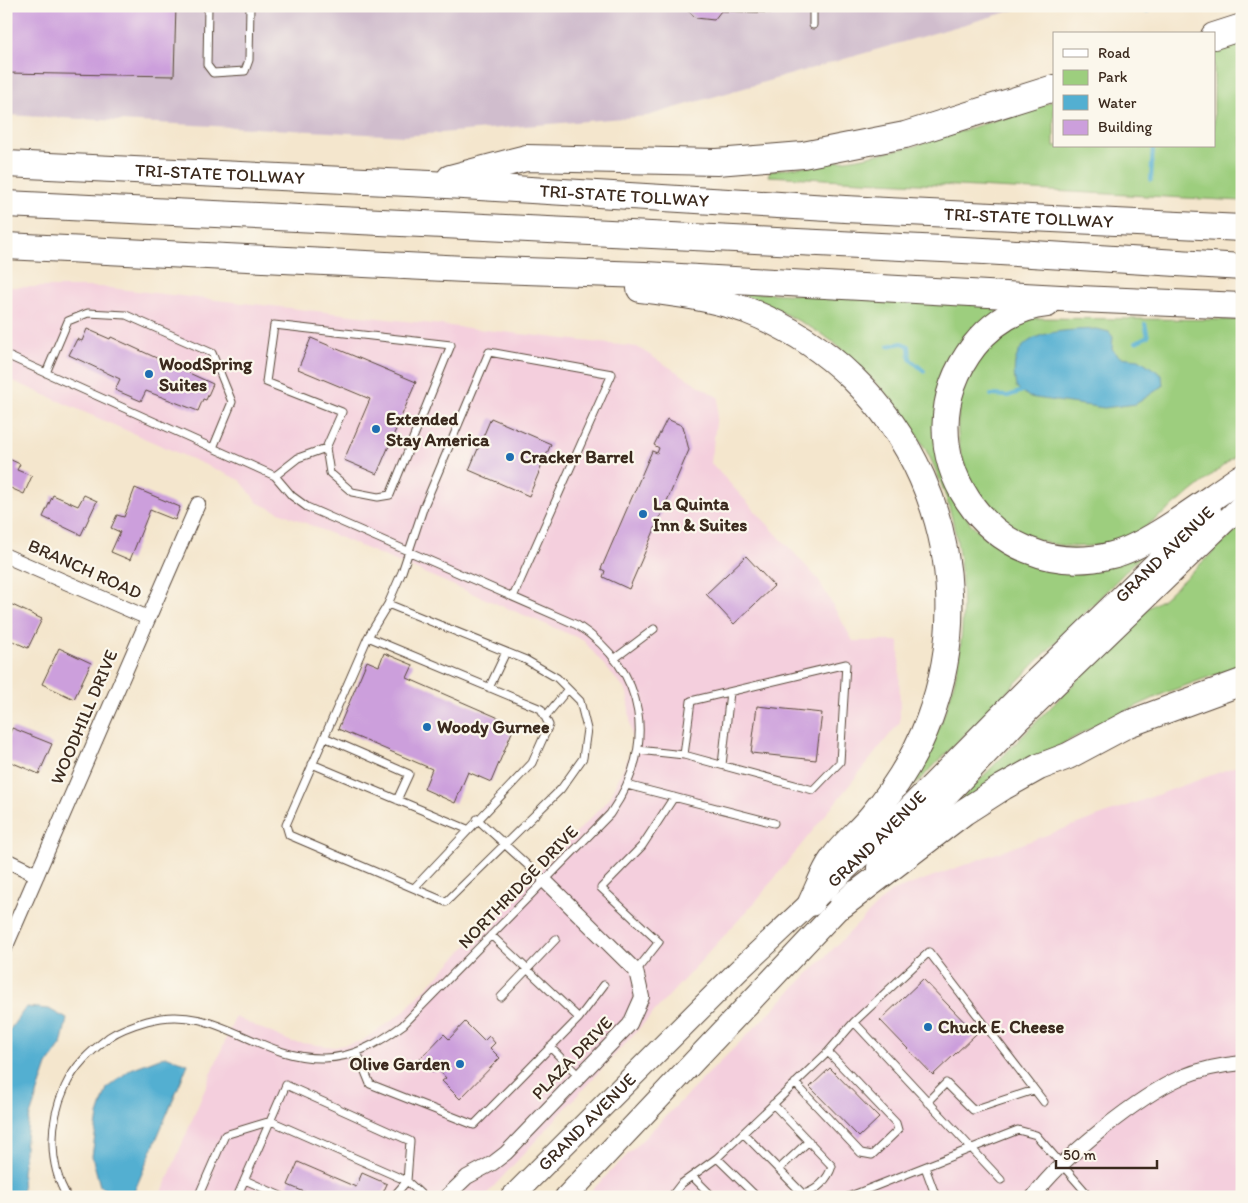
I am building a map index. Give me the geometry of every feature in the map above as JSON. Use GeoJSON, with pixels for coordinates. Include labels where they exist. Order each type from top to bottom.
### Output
{"type":"FeatureCollection","features":[{"type":"Feature","properties":{"kind":"highway"},"geometry":{"type":"LineString","coordinates":[[1216,35],[1242,27]]}},
{"type":"Feature","properties":{"kind":"highway"},"geometry":{"type":"LineString","coordinates":[[430,184],[526,158],[716,162],[802,155],[905,135],[1053,88]]}},
{"type":"Feature","properties":{"kind":"highway","name":"TRI-STATE TOLLWAY"},"geometry":{"type":"LineString","coordinates":[[6,164],[430,184],[566,194],[1242,228]]}},
{"type":"Feature","properties":{"kind":"highway","name":"TRI-STATE TOLLWAY"},"geometry":{"type":"LineString","coordinates":[[6,204],[984,251],[1242,267]]}},
{"type":"Feature","properties":{"kind":"highway"},"geometry":{"type":"LineString","coordinates":[[6,246],[465,269],[655,275],[1079,299],[1242,306]]}},
{"type":"Feature","properties":{"kind":"highway"},"geometry":{"type":"LineString","coordinates":[[465,269],[693,297],[730,305],[760,317],[818,350],[856,383],[887,418],[919,469],[941,528],[950,595],[950,626],[938,692],[914,754],[894,787],[872,816],[832,859],[811,903]]}},
{"type":"Feature","properties":{"kind":"highway"},"geometry":{"type":"LineString","coordinates":[[1079,299],[1035,305],[1008,316],[988,330],[962,365],[947,408],[946,443],[954,478],[963,495],[978,515],[1004,536],[1033,551],[1066,559],[1098,558],[1135,546],[1242,477]]}},
{"type":"Feature","properties":{"kind":"highway"},"geometry":{"type":"LineString","coordinates":[[842,905],[964,812],[1010,783],[1128,724],[1242,682]]}},
{"type":"Feature","properties":{"kind":"main road","name":"GRAND AVENUE"},"geometry":{"type":"LineString","coordinates":[[512,1197],[738,971],[875,842],[1054,661],[1188,530],[1242,481]]}},
{"type":"Feature","properties":{"kind":"main road","name":"GRAND AVENUE"},"geometry":{"type":"LineString","coordinates":[[566,1197],[1021,718],[1242,505]]}},
{"type":"Feature","properties":{"kind":"street","name":"WOODHILL DRIVE"},"geometry":{"type":"LineString","coordinates":[[6,946],[198,504]]}},
{"type":"Feature","properties":{"kind":"street","name":"BRANCH ROAD"},"geometry":{"type":"LineString","coordinates":[[6,556],[148,618]]}},
{"type":"Feature","properties":{"kind":"street"},"geometry":{"type":"LineString","coordinates":[[6,860],[37,875]]}},
{"type":"Feature","properties":{"kind":"street"},"geometry":{"type":"LineString","coordinates":[[545,881],[636,971]]}},
{"type":"Feature","properties":{"kind":"street","name":"PLAZA DRIVE"},"geometry":{"type":"LineString","coordinates":[[446,1197],[467,1177],[493,1163],[506,1153],[623,1034],[636,1016],[642,997],[636,971]]}},
{"type":"Feature","properties":{"kind":"street"},"geometry":{"type":"LineString","coordinates":[[1033,1197],[1063,1164],[1088,1142],[1161,1088],[1202,1070],[1242,1063]]}},
{"type":"Feature","properties":{"kind":"lane"},"geometry":{"type":"LineString","coordinates":[[208,6],[207,65],[213,73],[245,71],[249,60],[250,6]]}},
{"type":"Feature","properties":{"kind":"lane"},"geometry":{"type":"LineString","coordinates":[[813,6],[813,26]]}},
{"type":"Feature","properties":{"kind":"lane"},"geometry":{"type":"LineString","coordinates":[[46,373],[68,322],[88,312],[126,315],[212,353],[232,402],[213,448]]}},
{"type":"Feature","properties":{"kind":"lane"},"geometry":{"type":"LineString","coordinates":[[6,355],[275,476],[298,458],[326,448],[342,412],[266,382],[274,325],[451,345],[390,495],[378,497],[352,492],[330,473],[326,448]]}},
{"type":"Feature","properties":{"kind":"lane"},"geometry":{"type":"LineString","coordinates":[[388,604],[506,652],[557,678],[580,701],[588,729],[583,758],[561,788],[446,902],[289,835],[286,826],[368,637],[388,604],[424,506],[489,352],[612,374],[513,597]]}},
{"type":"Feature","properties":{"kind":"lane","name":"NORTHRIDGE DRIVE"},"geometry":{"type":"LineString","coordinates":[[67,1197],[57,1174],[52,1137],[59,1100],[77,1066],[89,1052],[116,1032],[160,1017],[180,1015],[196,1017],[289,1055],[326,1058],[357,1052],[384,1039],[403,1025],[610,814],[628,785],[633,773],[638,750],[638,712],[632,688],[614,659],[593,636],[577,625],[307,507],[292,496],[275,476]]}},
{"type":"Feature","properties":{"kind":"lane"},"geometry":{"type":"LineString","coordinates":[[614,659],[654,629]]}},
{"type":"Feature","properties":{"kind":"lane"},"geometry":{"type":"LineString","coordinates":[[368,637],[541,710],[549,725],[532,763],[467,829],[414,888]]}},
{"type":"Feature","properties":{"kind":"lane"},"geometry":{"type":"LineString","coordinates":[[489,688],[506,652]]}},
{"type":"Feature","properties":{"kind":"lane"},"geometry":{"type":"LineString","coordinates":[[638,750],[684,755],[812,790],[840,762],[846,664],[691,701],[684,755]]}},
{"type":"Feature","properties":{"kind":"lane"},"geometry":{"type":"LineString","coordinates":[[545,717],[568,689]]}},
{"type":"Feature","properties":{"kind":"lane"},"geometry":{"type":"LineString","coordinates":[[722,765],[730,692]]}},
{"type":"Feature","properties":{"kind":"lane"},"geometry":{"type":"LineString","coordinates":[[324,737],[409,774],[397,800]]}},
{"type":"Feature","properties":{"kind":"lane"},"geometry":{"type":"LineString","coordinates":[[312,764],[467,829]]}},
{"type":"Feature","properties":{"kind":"lane"},"geometry":{"type":"LineString","coordinates":[[628,785],[774,824]]}},
{"type":"Feature","properties":{"kind":"lane"},"geometry":{"type":"LineString","coordinates":[[636,971],[659,942],[601,888],[642,846],[674,797]]}},
{"type":"Feature","properties":{"kind":"lane"},"geometry":{"type":"LineString","coordinates":[[477,819],[545,881]]}},
{"type":"Feature","properties":{"kind":"lane"},"geometry":{"type":"LineString","coordinates":[[491,935],[579,1018]]}},
{"type":"Feature","properties":{"kind":"lane"},"geometry":{"type":"LineString","coordinates":[[501,997],[556,939]]}},
{"type":"Feature","properties":{"kind":"lane"},"geometry":{"type":"LineString","coordinates":[[671,1197],[681,1184],[717,1158],[828,1052],[854,1022],[929,952],[1044,1102]]}},
{"type":"Feature","properties":{"kind":"lane"},"geometry":{"type":"LineString","coordinates":[[357,1052],[370,1084],[474,1125],[579,1018],[604,985]]}},
{"type":"Feature","properties":{"kind":"lane"},"geometry":{"type":"LineString","coordinates":[[854,1022],[1001,1180]]}},
{"type":"Feature","properties":{"kind":"lane"},"geometry":{"type":"LineString","coordinates":[[550,1047],[580,1077]]}},
{"type":"Feature","properties":{"kind":"lane"},"geometry":{"type":"LineString","coordinates":[[795,1083],[862,1153],[872,1154],[898,1130],[896,1123],[828,1052]]}},
{"type":"Feature","properties":{"kind":"lane"},"geometry":{"type":"LineString","coordinates":[[927,1102],[946,1083],[973,1110],[1034,1090]]}},
{"type":"Feature","properties":{"kind":"lane"},"geometry":{"type":"LineString","coordinates":[[237,1197],[286,1085],[410,1141],[407,1181],[392,1197]]}},
{"type":"Feature","properties":{"kind":"lane"},"geometry":{"type":"LineString","coordinates":[[743,1133],[803,1194],[811,1192],[829,1177],[832,1166],[773,1104]]}},
{"type":"Feature","properties":{"kind":"lane"},"geometry":{"type":"LineString","coordinates":[[198,1197],[225,1135],[271,1121],[407,1181],[424,1197]]}},
{"type":"Feature","properties":{"kind":"lane"},"geometry":{"type":"LineString","coordinates":[[848,1197],[1018,1130],[1036,1135],[1090,1197]]}},
{"type":"Feature","properties":{"kind":"lane"},"geometry":{"type":"LineString","coordinates":[[779,1169],[810,1141]]}},
{"type":"Feature","properties":{"kind":"lane"},"geometry":{"type":"LineString","coordinates":[[717,1158],[757,1197]]}},
{"type":"Feature","properties":{"kind":"lane"},"geometry":{"type":"LineString","coordinates":[[925,1167],[936,1197]]}},
{"type":"Feature","properties":{"kind":"lane"},"geometry":{"type":"LineString","coordinates":[[693,1177],[713,1197]]}},
{"type":"Feature","properties":{"kind":"lane"},"geometry":{"type":"LineString","coordinates":[[245,1180],[283,1197]]}},
{"type":"Feature","properties":{"kind":"shaded area"},"geometry":{"type":"Polygon","coordinates":[[[6,6],[1028,6],[647,116],[404,136],[6,115],[6,6]]]}},
{"type":"Feature","properties":{"kind":"shaded area"},"geometry":{"type":"Polygon","coordinates":[[[6,287],[101,287],[637,347],[719,398],[711,463],[818,579],[853,641],[899,641],[900,722],[757,900],[484,1197],[160,1197],[235,1017],[292,1042],[335,1047],[362,1041],[401,1014],[610,798],[633,747],[627,692],[583,640],[258,503],[240,480],[6,378],[6,287]]]}},
{"type":"Feature","properties":{"kind":"shaded area"},"geometry":{"type":"Polygon","coordinates":[[[1242,764],[1242,1197],[585,1197],[890,892],[1242,764]]]}},
{"type":"Feature","properties":{"kind":"green space"},"geometry":{"type":"Polygon","coordinates":[[[1242,41],[1242,201],[768,176],[770,171],[859,158],[915,146],[1053,101],[1053,148],[1216,148],[1216,49],[1242,41]]]}},
{"type":"Feature","properties":{"kind":"green space"},"geometry":{"type":"Polygon","coordinates":[[[744,292],[1004,305],[950,364],[958,504],[971,524],[989,540],[1141,556],[913,787],[909,783],[934,738],[946,709],[955,676],[961,642],[963,605],[961,569],[955,532],[946,497],[933,465],[917,435],[897,407],[875,382],[840,348],[823,335],[789,316],[743,295],[744,292]]]}},
{"type":"Feature","properties":{"kind":"green space"},"geometry":{"type":"Polygon","coordinates":[[[1033,318],[1242,320],[1242,450],[1176,504],[1129,538],[1071,546],[1025,534],[990,508],[967,472],[958,430],[965,387],[989,348],[1033,318]]]}},
{"type":"Feature","properties":{"kind":"green space"},"geometry":{"type":"Polygon","coordinates":[[[1242,525],[1242,665],[1165,693],[1098,724],[955,805],[1148,608],[1163,599],[1242,525]]]}},
{"type":"Feature","properties":{"kind":"water"},"geometry":{"type":"Polygon","coordinates":[[[1097,329],[1109,332],[1113,337],[1112,349],[1120,357],[1139,359],[1162,375],[1163,386],[1136,404],[1104,408],[1029,397],[1016,387],[1014,368],[1018,354],[1026,344],[1037,337],[1051,333],[1097,329]]]}},
{"type":"Feature","properties":{"kind":"water"},"geometry":{"type":"Polygon","coordinates":[[[26,1007],[49,1009],[67,1019],[61,1045],[47,1065],[28,1122],[22,1173],[23,1197],[6,1197],[6,1035],[26,1007]]]}},
{"type":"Feature","properties":{"kind":"water"},"geometry":{"type":"Polygon","coordinates":[[[165,1056],[188,1064],[132,1197],[117,1197],[100,1186],[92,1156],[98,1115],[107,1088],[131,1069],[165,1056]]]}},
{"type":"Feature","properties":{"kind":"building"},"geometry":{"type":"Polygon","coordinates":[[[6,6],[176,6],[174,76],[6,73],[6,6]]]}},
{"type":"Feature","properties":{"kind":"building"},"geometry":{"type":"Polygon","coordinates":[[[628,6],[783,6],[776,13],[721,11],[714,20],[696,18],[687,10],[631,9],[628,6]]]}},
{"type":"Feature","properties":{"kind":"building","name":"WoodSpring Suites"},"geometry":{"type":"Polygon","coordinates":[[[87,329],[110,339],[111,337],[213,384],[206,400],[203,399],[198,411],[146,391],[141,401],[115,390],[120,379],[69,355],[77,339],[82,341],[87,329]]]}},
{"type":"Feature","properties":{"kind":"building","name":"Extended Stay America"},"geometry":{"type":"Polygon","coordinates":[[[311,338],[416,382],[377,474],[344,460],[370,399],[298,369],[311,338]]]}},
{"type":"Feature","properties":{"kind":"building","name":"Cracker Barrel"},"geometry":{"type":"Polygon","coordinates":[[[491,418],[551,444],[529,496],[469,470],[491,418]]]}},
{"type":"Feature","properties":{"kind":"building","name":"La Quinta Inn & Suites"},"geometry":{"type":"Polygon","coordinates":[[[667,419],[683,426],[689,450],[629,589],[603,577],[605,571],[601,569],[652,451],[657,453],[659,448],[654,445],[667,419]]]}},
{"type":"Feature","properties":{"kind":"building"},"geometry":{"type":"Polygon","coordinates":[[[9,459],[20,464],[17,470],[32,476],[24,494],[6,486],[6,462],[9,459]]]}},
{"type":"Feature","properties":{"kind":"building"},"geometry":{"type":"Polygon","coordinates":[[[135,488],[180,507],[175,520],[150,510],[130,560],[111,552],[120,532],[111,528],[117,515],[124,517],[135,488]]]}},
{"type":"Feature","properties":{"kind":"building"},"geometry":{"type":"Polygon","coordinates":[[[53,495],[78,506],[84,495],[97,501],[81,535],[43,517],[53,495]]]}},
{"type":"Feature","properties":{"kind":"building"},"geometry":{"type":"Polygon","coordinates":[[[746,556],[774,586],[734,624],[706,594],[746,556]]]}},
{"type":"Feature","properties":{"kind":"building"},"geometry":{"type":"Polygon","coordinates":[[[6,602],[42,619],[28,648],[6,638],[6,602]]]}},
{"type":"Feature","properties":{"kind":"building"},"geometry":{"type":"Polygon","coordinates":[[[59,648],[91,663],[74,699],[42,684],[59,648]]]}},
{"type":"Feature","properties":{"kind":"building","name":"Woody Gurnee"},"geometry":{"type":"Polygon","coordinates":[[[384,653],[413,665],[407,678],[515,725],[491,782],[468,772],[455,803],[424,789],[432,769],[338,729],[367,661],[379,666],[384,653]]]}},
{"type":"Feature","properties":{"kind":"building"},"geometry":{"type":"Polygon","coordinates":[[[757,706],[822,713],[816,760],[751,753],[757,706]]]}},
{"type":"Feature","properties":{"kind":"building"},"geometry":{"type":"Polygon","coordinates":[[[12,728],[52,744],[39,774],[6,760],[6,743],[12,728]]]}},
{"type":"Feature","properties":{"kind":"building","name":"Chuck E. Cheese"},"geometry":{"type":"Polygon","coordinates":[[[923,979],[976,1034],[933,1075],[880,1020],[923,979]]]}},
{"type":"Feature","properties":{"kind":"building","name":"Olive Garden"},"geometry":{"type":"Polygon","coordinates":[[[465,1022],[484,1041],[489,1036],[495,1043],[490,1048],[500,1058],[460,1099],[442,1081],[446,1078],[437,1068],[433,1072],[420,1059],[444,1034],[449,1039],[465,1022]]]}},
{"type":"Feature","properties":{"kind":"building"},"geometry":{"type":"Polygon","coordinates":[[[830,1068],[879,1118],[859,1137],[810,1087],[830,1068]]]}},
{"type":"Feature","properties":{"kind":"building"},"geometry":{"type":"Polygon","coordinates":[[[298,1162],[356,1187],[362,1173],[387,1184],[381,1197],[316,1197],[288,1185],[298,1162]]]}},
{"type":"Feature","properties":{"kind":"waterway"},"geometry":{"type":"LineString","coordinates":[[1146,6],[1147,11]]}},
{"type":"Feature","properties":{"kind":"waterway"},"geometry":{"type":"LineString","coordinates":[[1151,180],[1153,148]]}},
{"type":"Feature","properties":{"kind":"waterway"},"geometry":{"type":"LineString","coordinates":[[1136,342],[1148,336],[1145,324]]}},
{"type":"Feature","properties":{"kind":"waterway"},"geometry":{"type":"LineString","coordinates":[[888,346],[902,343],[909,346],[910,359],[924,371]]}},
{"type":"Feature","properties":{"kind":"waterway"},"geometry":{"type":"LineString","coordinates":[[991,395],[1008,396],[1025,390]]}},
{"type":"Feature","properties":{"kind":"place","name":"WoodSpring Suites"},"geometry":{"type":"Point","coordinates":[149,374]}},
{"type":"Feature","properties":{"kind":"place","name":"Extended Stay America"},"geometry":{"type":"Point","coordinates":[376,429]}},
{"type":"Feature","properties":{"kind":"place","name":"Cracker Barrel"},"geometry":{"type":"Point","coordinates":[510,457]}},
{"type":"Feature","properties":{"kind":"place","name":"La Quinta Inn & Suites"},"geometry":{"type":"Point","coordinates":[643,514]}},
{"type":"Feature","properties":{"kind":"place","name":"Woody Gurnee"},"geometry":{"type":"Point","coordinates":[427,727]}},
{"type":"Feature","properties":{"kind":"place","name":"Chuck E. Cheese"},"geometry":{"type":"Point","coordinates":[928,1027]}},
{"type":"Feature","properties":{"kind":"place","name":"Olive Garden"},"geometry":{"type":"Point","coordinates":[460,1064]}}]}
